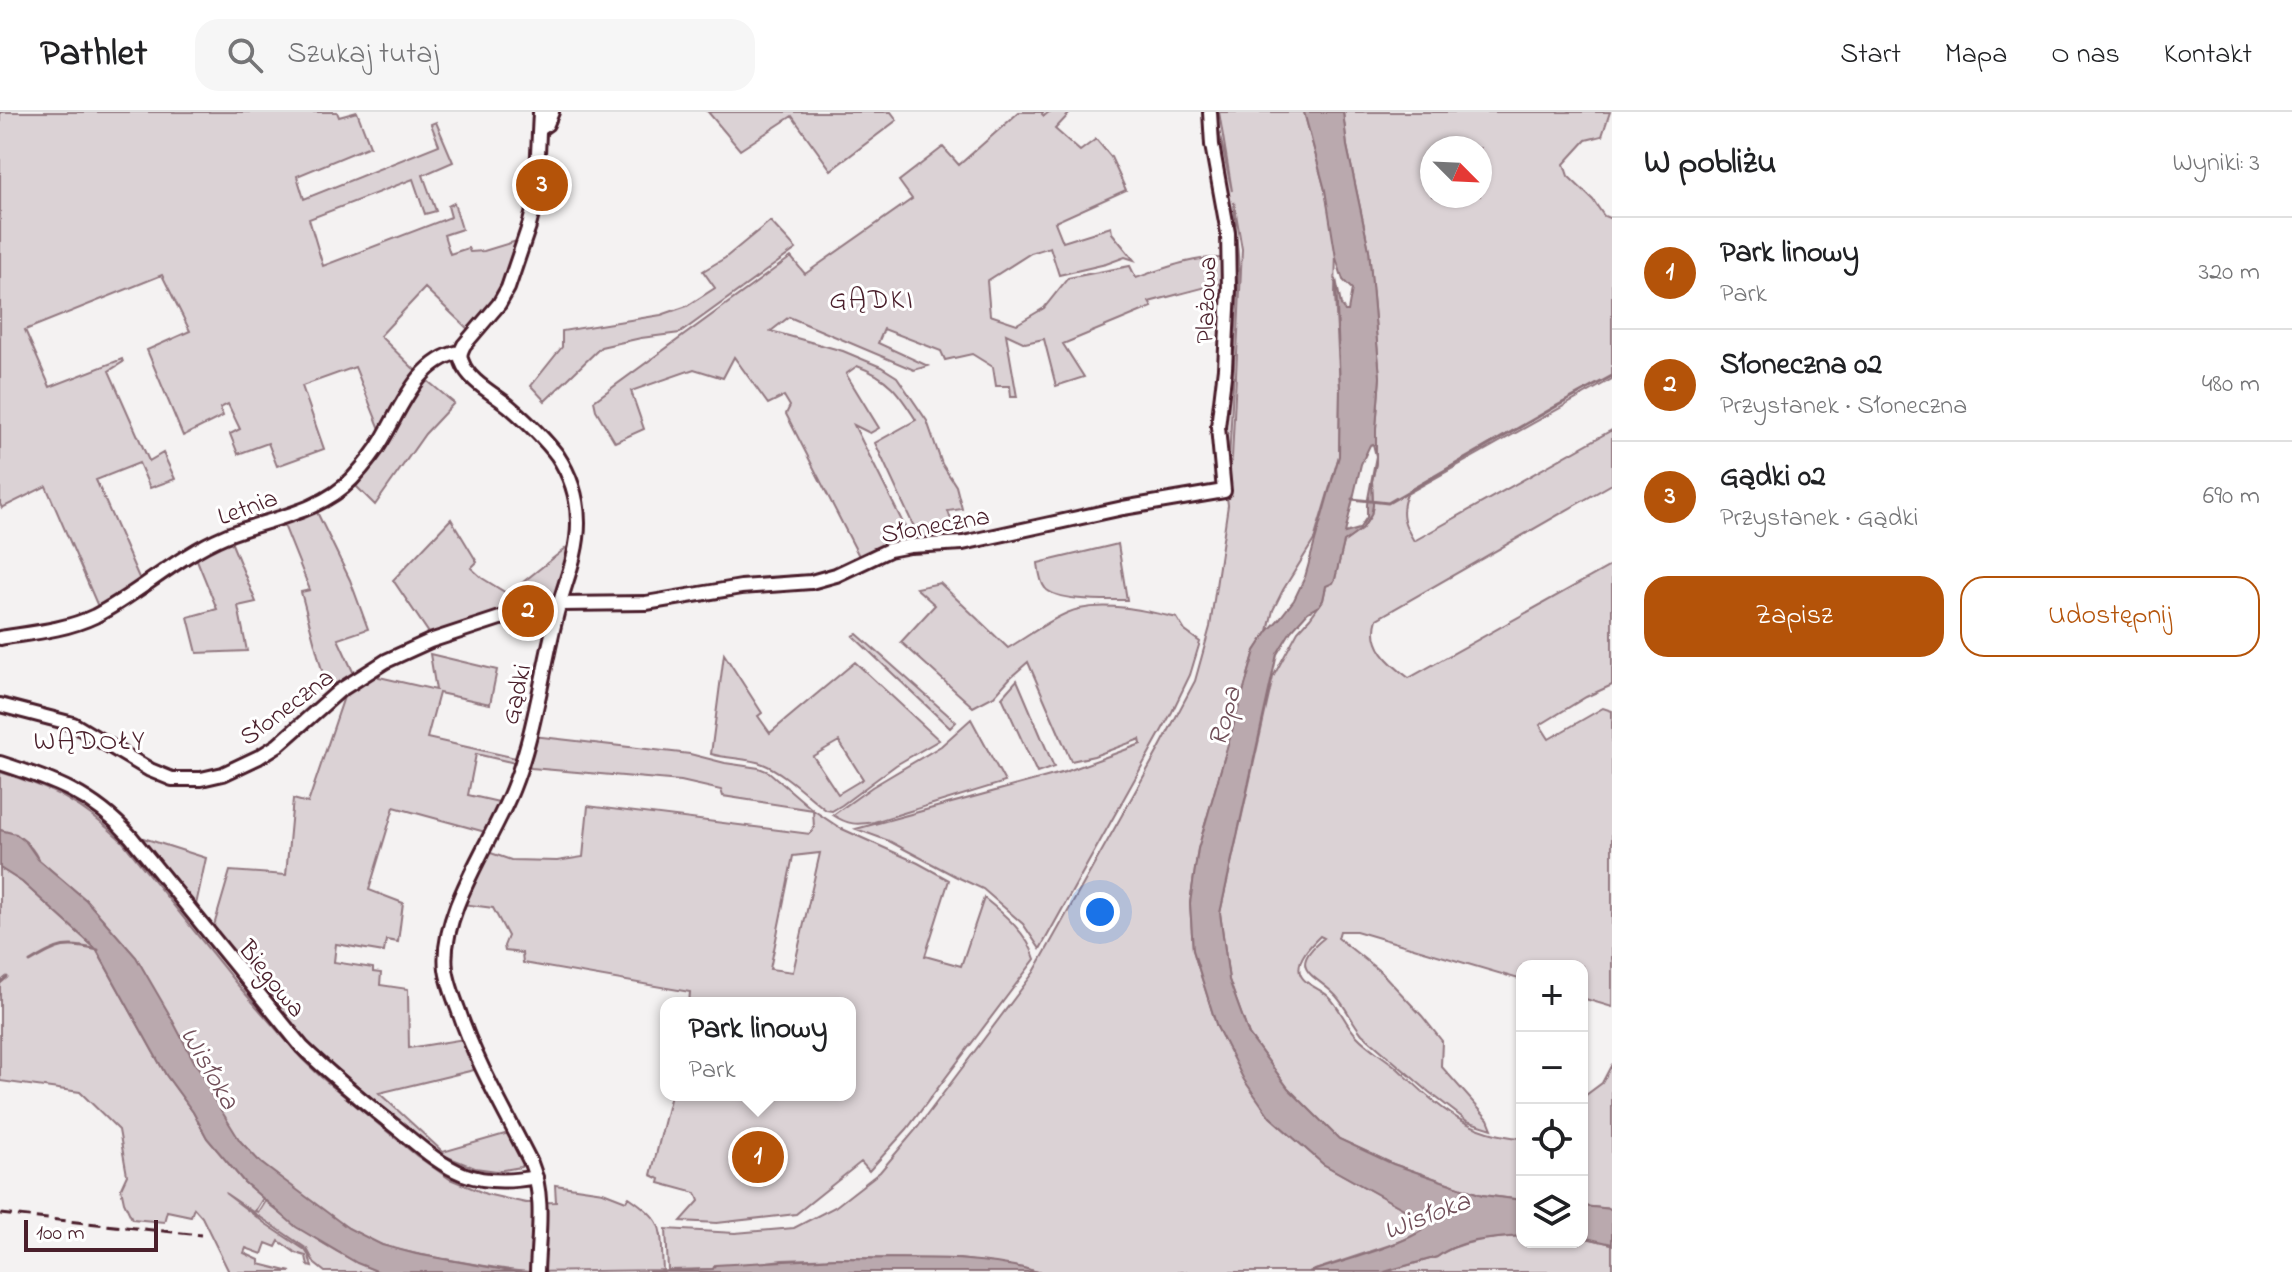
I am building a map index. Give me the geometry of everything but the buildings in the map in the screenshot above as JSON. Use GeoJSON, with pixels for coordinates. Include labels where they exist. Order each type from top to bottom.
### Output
{"type":"FeatureCollection","features":[{"type":"Feature","properties":{"kind":"street"},"geometry":{"type":"LineString","coordinates":[[460,352],[508,288],[534,207],[540,112]]}},
{"type":"Feature","properties":{"kind":"street"},"geometry":{"type":"LineString","coordinates":[[540,129],[552,112]]}},
{"type":"Feature","properties":{"kind":"street","name":"Plażowa"},"geometry":{"type":"LineString","coordinates":[[1210,112],[1212,145],[1228,233],[1225,368],[1218,427],[1224,491]]}},
{"type":"Feature","properties":{"kind":"street","name":"Gądki"},"geometry":{"type":"LineString","coordinates":[[460,352],[466,370],[510,407],[557,455],[573,487],[578,527],[573,566],[558,608],[520,768],[507,803],[458,903],[445,956],[449,983],[461,1020],[536,1177],[539,1203],[537,1272]]}},
{"type":"Feature","properties":{"kind":"street","name":"Letnia"},"geometry":{"type":"LineString","coordinates":[[0,638],[52,629],[92,617],[196,550],[225,536],[312,506],[338,491],[352,480],[369,459],[417,381],[449,354],[460,352]]}},
{"type":"Feature","properties":{"kind":"street","name":"Słoneczna"},"geometry":{"type":"LineString","coordinates":[[0,705],[73,724],[150,770],[172,779],[201,779],[223,774],[278,745],[339,691],[386,661],[430,641],[500,618],[558,608],[646,603],[741,587],[811,582],[836,575],[889,550],[963,543],[1123,508],[1224,491]]}},
{"type":"Feature","properties":{"kind":"street","name":"Biegowa"},"geometry":{"type":"LineString","coordinates":[[0,763],[55,781],[88,799],[113,819],[302,1047],[427,1152],[455,1171],[475,1178],[498,1182],[536,1177]]}},
{"type":"Feature","properties":{"kind":"shaded area"},"geometry":{"type":"Polygon","coordinates":[[[0,112],[337,112],[339,117],[357,112],[370,146],[297,176],[304,199],[439,145],[431,124],[436,122],[453,162],[423,175],[436,211],[425,214],[413,179],[309,219],[323,266],[451,217],[448,206],[454,203],[462,229],[444,235],[450,254],[468,248],[470,252],[484,251],[520,240],[500,296],[471,332],[425,288],[380,336],[419,374],[382,434],[355,367],[302,386],[324,449],[277,466],[268,443],[238,454],[230,434],[240,429],[228,404],[220,408],[223,416],[183,436],[147,350],[190,331],[162,275],[25,330],[50,387],[122,359],[123,362],[109,371],[149,461],[163,453],[175,479],[150,488],[139,463],[96,480],[140,580],[99,609],[46,486],[2,508],[0,504],[0,112]]]}},
{"type":"Feature","properties":{"kind":"shaded area"},"geometry":{"type":"Polygon","coordinates":[[[708,112],[891,112],[897,120],[831,170],[792,116],[740,150],[708,112]]]}},
{"type":"Feature","properties":{"kind":"shaded area"},"geometry":{"type":"Polygon","coordinates":[[[1019,112],[1043,112],[1044,116],[1049,112],[1068,112],[1055,129],[1080,151],[1096,139],[1111,157],[1126,190],[1055,222],[1063,242],[1111,227],[1112,233],[1134,260],[1125,257],[1059,275],[1050,247],[1031,253],[987,281],[990,315],[1017,324],[1044,308],[1068,278],[1130,266],[1136,278],[1193,260],[1226,259],[1225,282],[1149,302],[1152,307],[1063,344],[1084,377],[1056,386],[1044,339],[1025,343],[1006,334],[1017,397],[1011,397],[1010,386],[996,386],[993,367],[972,354],[945,360],[941,351],[884,329],[878,343],[928,366],[914,370],[789,317],[771,331],[843,351],[897,377],[927,421],[942,464],[956,486],[962,509],[948,511],[958,540],[921,542],[875,443],[916,420],[892,387],[877,375],[857,366],[846,374],[879,428],[870,433],[854,425],[913,543],[863,559],[786,414],[790,406],[784,396],[768,404],[734,357],[723,378],[694,369],[631,391],[644,429],[615,442],[594,401],[791,257],[805,274],[912,199],[899,181],[943,147],[959,165],[1019,112]]]}},
{"type":"Feature","properties":{"kind":"shaded area"},"geometry":{"type":"Polygon","coordinates":[[[1215,112],[1232,191],[1219,112],[1304,112],[1325,190],[1336,249],[1339,456],[1314,540],[1283,590],[1273,610],[1268,631],[1255,651],[1198,849],[1190,903],[1193,950],[1217,1027],[1270,1117],[1323,1164],[1427,1222],[1427,1226],[1402,1241],[1309,1272],[1038,1272],[960,1259],[839,1258],[668,1270],[666,1229],[735,1233],[794,1228],[835,1207],[880,1172],[918,1127],[1034,972],[1195,681],[1210,627],[1228,505],[1226,490],[1232,458],[1242,249],[1234,202],[1239,269],[1229,462],[1225,483],[1221,443],[1231,279],[1214,144],[1215,112]]]}},
{"type":"Feature","properties":{"kind":"shaded area"},"geometry":{"type":"Polygon","coordinates":[[[1343,112],[1610,112],[1602,136],[1586,140],[1564,164],[1568,176],[1593,200],[1604,216],[1612,219],[1612,379],[1407,494],[1403,507],[1404,519],[1414,541],[1612,430],[1612,484],[1377,619],[1375,629],[1382,653],[1409,678],[1612,565],[1612,685],[1540,725],[1549,739],[1603,708],[1612,711],[1612,1007],[1588,1000],[1588,960],[1516,960],[1516,978],[1356,931],[1340,931],[1338,938],[1382,973],[1442,1041],[1441,1066],[1488,1119],[1492,1129],[1467,1121],[1362,1034],[1340,1000],[1313,977],[1305,965],[1312,949],[1324,938],[1320,936],[1309,948],[1299,968],[1304,980],[1332,1000],[1361,1040],[1438,1105],[1467,1124],[1516,1137],[1516,1199],[1482,1195],[1393,1164],[1339,1139],[1288,1088],[1249,1035],[1229,980],[1220,913],[1273,677],[1298,631],[1323,600],[1326,586],[1335,579],[1344,542],[1362,529],[1373,505],[1380,377],[1369,250],[1343,112]]]}},
{"type":"Feature","properties":{"kind":"shaded area"},"geometry":{"type":"Polygon","coordinates":[[[770,221],[796,249],[680,333],[601,347],[545,401],[531,386],[562,347],[562,331],[661,315],[687,306],[715,288],[703,271],[725,258],[770,221]]]}},
{"type":"Feature","properties":{"kind":"shaded area"},"geometry":{"type":"Polygon","coordinates":[[[423,377],[454,403],[425,434],[375,505],[353,483],[423,377]]]}},
{"type":"Feature","properties":{"kind":"shaded area"},"geometry":{"type":"Polygon","coordinates":[[[315,508],[350,580],[368,629],[338,639],[355,676],[338,688],[324,678],[301,592],[310,590],[282,520],[315,508]]]}},
{"type":"Feature","properties":{"kind":"shaded area"},"geometry":{"type":"Polygon","coordinates":[[[451,519],[477,562],[471,568],[508,594],[571,544],[562,585],[555,601],[542,608],[504,614],[431,636],[393,580],[451,519]]]}},
{"type":"Feature","properties":{"kind":"shaded area"},"geometry":{"type":"Polygon","coordinates":[[[230,539],[256,602],[238,606],[247,651],[197,653],[188,617],[217,609],[195,555],[230,539]]]}},
{"type":"Feature","properties":{"kind":"shaded area"},"geometry":{"type":"Polygon","coordinates":[[[1118,544],[1127,600],[1071,598],[1051,593],[1043,586],[1038,563],[1118,544]]]}},
{"type":"Feature","properties":{"kind":"shaded area"},"geometry":{"type":"Polygon","coordinates":[[[940,583],[1008,648],[1071,611],[1103,606],[1177,618],[1185,631],[1200,642],[1190,675],[1172,712],[1040,949],[1023,924],[983,889],[889,841],[856,829],[1065,772],[1141,744],[1140,739],[1071,761],[1028,662],[994,696],[973,707],[901,642],[935,605],[916,588],[940,583]]]}},
{"type":"Feature","properties":{"kind":"shaded area"},"geometry":{"type":"Polygon","coordinates":[[[857,634],[956,722],[950,728],[853,636],[857,634]]]}},
{"type":"Feature","properties":{"kind":"shaded area"},"geometry":{"type":"Polygon","coordinates":[[[430,654],[497,670],[490,704],[439,693],[427,738],[516,758],[515,763],[476,754],[468,795],[503,803],[489,833],[394,807],[369,890],[403,903],[398,942],[386,940],[384,952],[336,944],[334,962],[373,968],[373,972],[381,973],[380,985],[408,989],[409,1048],[464,1039],[478,1069],[379,1093],[443,1152],[512,1132],[527,1162],[521,1167],[497,1171],[475,1168],[445,1156],[419,1138],[313,1048],[213,929],[230,871],[286,875],[293,799],[308,803],[345,694],[380,671],[379,677],[436,690],[430,654]]]}},
{"type":"Feature","properties":{"kind":"shaded area"},"geometry":{"type":"Polygon","coordinates":[[[724,654],[762,713],[758,716],[770,733],[855,662],[939,740],[896,765],[832,811],[826,810],[771,768],[757,762],[711,754],[724,654]],[[839,741],[813,756],[838,794],[863,779],[839,741]]]}},
{"type":"Feature","properties":{"kind":"shaded area"},"geometry":{"type":"Polygon","coordinates":[[[1017,680],[1054,767],[1037,773],[1002,697],[1017,680]]]}},
{"type":"Feature","properties":{"kind":"shaded area"},"geometry":{"type":"Polygon","coordinates":[[[971,719],[1005,782],[874,822],[853,823],[833,815],[872,787],[941,746],[971,719]]]}},
{"type":"Feature","properties":{"kind":"shaded area"},"geometry":{"type":"Polygon","coordinates":[[[533,736],[690,754],[769,772],[813,810],[723,796],[721,790],[681,781],[527,766],[533,736]]]}},
{"type":"Feature","properties":{"kind":"shaded area"},"geometry":{"type":"Polygon","coordinates":[[[0,772],[66,798],[122,841],[236,983],[302,1059],[417,1156],[450,1179],[486,1194],[526,1203],[556,1202],[555,1185],[603,1192],[626,1201],[629,1197],[656,1220],[661,1235],[663,1270],[529,1272],[412,1253],[362,1236],[306,1200],[255,1157],[230,1127],[136,957],[86,900],[38,859],[27,844],[0,830],[0,772]]]}},
{"type":"Feature","properties":{"kind":"shaded area"},"geometry":{"type":"Polygon","coordinates":[[[588,806],[810,834],[814,828],[813,810],[840,828],[949,880],[925,956],[961,966],[984,898],[1021,933],[1035,959],[907,1129],[869,1171],[861,1162],[796,1214],[717,1223],[681,1221],[699,1201],[696,1193],[659,1183],[660,1179],[651,1175],[670,1101],[856,1101],[856,997],[690,997],[690,992],[523,963],[522,953],[505,951],[508,936],[493,908],[462,904],[488,852],[511,860],[557,861],[583,857],[588,806]],[[820,853],[793,856],[770,969],[793,972],[820,853]]]}},
{"type":"Feature","properties":{"kind":"shaded area"},"geometry":{"type":"Polygon","coordinates":[[[137,836],[206,858],[196,905],[188,900],[137,836]]]}},
{"type":"Feature","properties":{"kind":"shaded area"},"geometry":{"type":"Polygon","coordinates":[[[0,868],[22,882],[96,949],[166,1075],[193,1112],[207,1138],[244,1182],[263,1198],[255,1211],[258,1212],[265,1201],[319,1241],[379,1272],[325,1272],[315,1264],[307,1249],[225,1193],[305,1250],[312,1267],[308,1266],[306,1256],[279,1241],[276,1247],[266,1243],[262,1254],[246,1248],[244,1253],[259,1260],[259,1264],[291,1272],[229,1272],[202,1217],[194,1208],[191,1216],[167,1211],[164,1222],[132,1219],[121,1188],[127,1175],[119,1130],[80,1092],[0,1081],[0,868]]]}},
{"type":"Feature","properties":{"kind":"shaded area"},"geometry":{"type":"Polygon","coordinates":[[[1612,1064],[1612,1209],[1588,1207],[1588,1094],[1602,1083],[1612,1064]]]}},
{"type":"Feature","properties":{"kind":"shaded area"},"geometry":{"type":"Polygon","coordinates":[[[1516,1237],[1516,1248],[1588,1248],[1588,1238],[1612,1244],[1612,1272],[1384,1272],[1437,1257],[1466,1243],[1516,1237]]]}},
{"type":"Feature","properties":{"kind":"water","name":"Wisłoka"},"geometry":{"type":"Polygon","coordinates":[[[1304,112],[1343,112],[1369,250],[1380,377],[1376,463],[1372,481],[1373,505],[1362,529],[1344,542],[1335,579],[1326,586],[1323,600],[1291,631],[1277,654],[1220,913],[1229,980],[1249,1035],[1288,1088],[1339,1139],[1393,1164],[1482,1195],[1516,1199],[1516,1237],[1466,1243],[1437,1257],[1384,1272],[1309,1272],[1406,1239],[1427,1226],[1427,1222],[1323,1164],[1270,1117],[1244,1080],[1217,1027],[1193,950],[1190,903],[1198,849],[1255,651],[1294,600],[1305,577],[1339,456],[1336,279],[1345,311],[1348,311],[1352,289],[1343,280],[1336,258],[1325,190],[1304,112]],[[1373,444],[1361,464],[1345,533],[1359,529],[1367,517],[1376,456],[1373,444]]]}},
{"type":"Feature","properties":{"kind":"water"},"geometry":{"type":"Polygon","coordinates":[[[0,830],[16,834],[26,842],[38,859],[86,900],[136,957],[202,1072],[211,1094],[240,1141],[261,1163],[348,1228],[382,1245],[416,1254],[529,1272],[379,1272],[357,1263],[296,1227],[244,1182],[207,1138],[193,1112],[166,1075],[96,949],[22,882],[0,868],[0,830]]]}},
{"type":"Feature","properties":{"kind":"water"},"geometry":{"type":"Polygon","coordinates":[[[1588,1207],[1612,1209],[1612,1244],[1588,1238],[1588,1207]]]}},
{"type":"Feature","properties":{"kind":"water"},"geometry":{"type":"Polygon","coordinates":[[[839,1258],[964,1260],[1038,1272],[648,1272],[839,1258]]]}},
{"type":"Feature","properties":{"kind":"waterway"},"geometry":{"type":"LineString","coordinates":[[1352,499],[1388,503],[1612,376]]}},
{"type":"Feature","properties":{"kind":"waterway"},"geometry":{"type":"LineString","coordinates":[[30,962],[63,947],[98,950]]}},
{"type":"Feature","properties":{"kind":"waterway"},"geometry":{"type":"LineString","coordinates":[[0,983],[7,977]]}},
{"type":"Feature","properties":{"kind":"railway"},"geometry":{"type":"LineString","coordinates":[[0,1214],[201,1235]]}},
{"type":"Feature","properties":{"kind":"place","name":"Gądki 02"},"geometry":{"type":"Point","coordinates":[542,185]}},
{"type":"Feature","properties":{"kind":"place","name":"Słoneczna 02"},"geometry":{"type":"Point","coordinates":[528,611]}},
{"type":"Feature","properties":{"kind":"place","name":"Park linowy"},"geometry":{"type":"Point","coordinates":[758,1157]}},
{"type":"Feature","properties":{"kind":"district","name":"GĄDKI"},"geometry":{"type":"Point","coordinates":[872,298]}},
{"type":"Feature","properties":{"kind":"district","name":"WĄDOŁY"},"geometry":{"type":"Point","coordinates":[90,739]}},
{"type":"Feature","properties":{"kind":"water label","name":"Ropa"},"geometry":{"type":"Point","coordinates":[1223,716]}}]}
